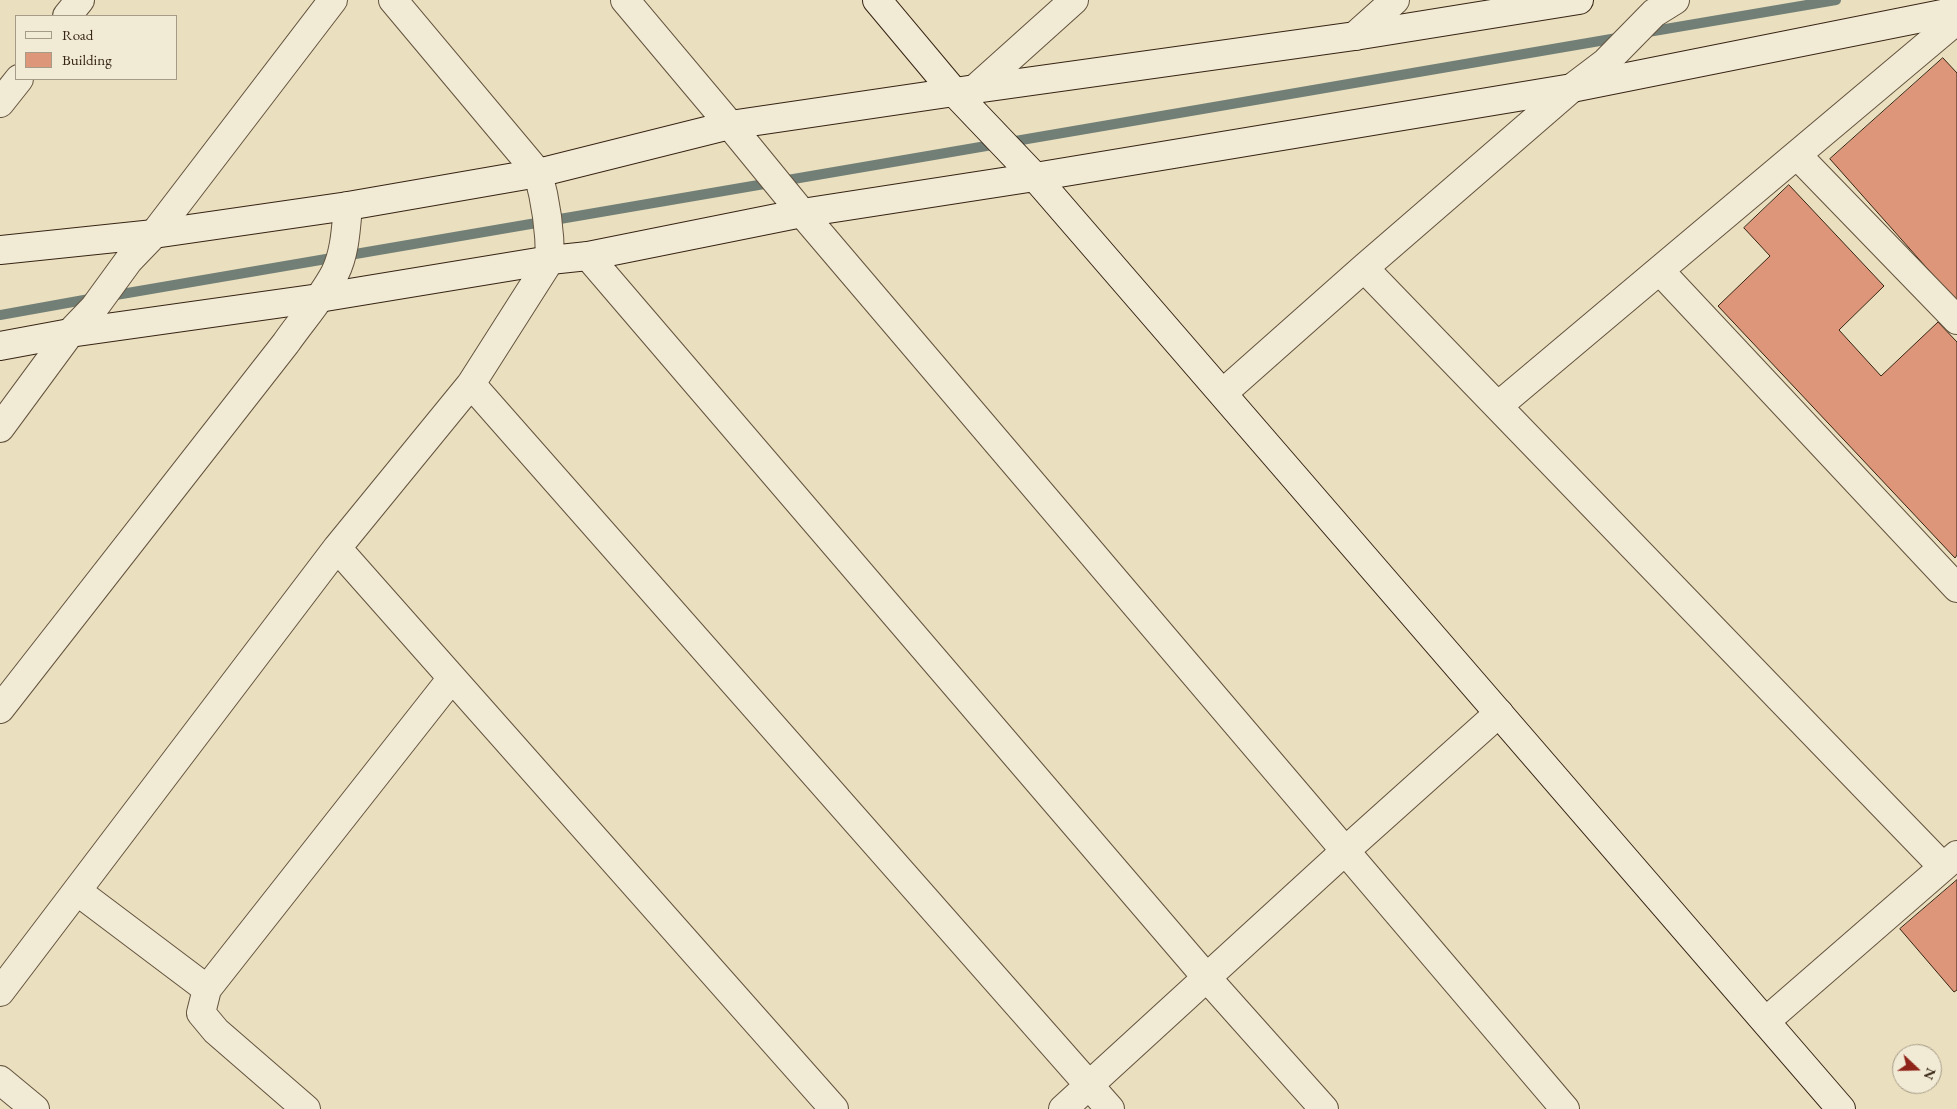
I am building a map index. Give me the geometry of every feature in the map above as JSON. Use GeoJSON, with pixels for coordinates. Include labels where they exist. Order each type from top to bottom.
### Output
{"type":"FeatureCollection","features":[{"type":"Feature","properties":{"kind":"street"},"geometry":{"type":"LineString","coordinates":[[68,15],[80,0]]}},
{"type":"Feature","properties":{"kind":"street"},"geometry":{"type":"LineString","coordinates":[[0,428],[70,333],[94,308],[130,260],[154,234],[333,0]]}},
{"type":"Feature","properties":{"kind":"street"},"geometry":{"type":"LineString","coordinates":[[0,992],[336,548],[471,384],[550,250],[542,186],[393,0]]}},
{"type":"Feature","properties":{"kind":"street"},"geometry":{"type":"LineString","coordinates":[[625,0],[802,213],[1565,1109]]}},
{"type":"Feature","properties":{"kind":"street"},"geometry":{"type":"LineString","coordinates":[[877,0],[964,90],[1035,177],[1842,1109]]}},
{"type":"Feature","properties":{"kind":"street"},"geometry":{"type":"LineString","coordinates":[[964,90],[1074,0]]}},
{"type":"Feature","properties":{"kind":"street"},"geometry":{"type":"LineString","coordinates":[[1355,36],[1395,0]]}},
{"type":"Feature","properties":{"kind":"street"},"geometry":{"type":"LineString","coordinates":[[0,250],[154,234],[348,206],[542,186],[730,125],[964,90],[1355,36],[1579,0]]}},
{"type":"Feature","properties":{"kind":"street"},"geometry":{"type":"LineString","coordinates":[[1222,394],[1364,268],[1572,88],[1605,62],[1664,7]]}},
{"type":"Feature","properties":{"kind":"street"},"geometry":{"type":"LineString","coordinates":[[0,346],[70,333],[318,298],[550,250],[588,256],[802,213],[1035,177],[1955,24]]}},
{"type":"Feature","properties":{"kind":"street"},"geometry":{"type":"LineString","coordinates":[[1498,406],[1955,24]]}},
{"type":"Feature","properties":{"kind":"street"},"geometry":{"type":"LineString","coordinates":[[0,103],[18,80]]}},
{"type":"Feature","properties":{"kind":"street"},"geometry":{"type":"LineString","coordinates":[[1797,155],[1957,320]]}},
{"type":"Feature","properties":{"kind":"street"},"geometry":{"type":"LineString","coordinates":[[0,710],[286,342],[318,298],[335,272],[346,238],[348,206]]}},
{"type":"Feature","properties":{"kind":"street"},"geometry":{"type":"LineString","coordinates":[[588,256],[1207,978],[1324,1109]]}},
{"type":"Feature","properties":{"kind":"street"},"geometry":{"type":"LineString","coordinates":[[1364,268],[1498,406],[1950,861],[1766,1021]]}},
{"type":"Feature","properties":{"kind":"street"},"geometry":{"type":"LineString","coordinates":[[1660,270],[1957,588]]}},
{"type":"Feature","properties":{"kind":"street"},"geometry":{"type":"LineString","coordinates":[[471,384],[1110,1109]]}},
{"type":"Feature","properties":{"kind":"street"},"geometry":{"type":"LineString","coordinates":[[336,548],[834,1109]]}},
{"type":"Feature","properties":{"kind":"street"},"geometry":{"type":"LineString","coordinates":[[306,1109],[216,1031],[201,1013],[207,989],[452,678]]}},
{"type":"Feature","properties":{"kind":"street"},"geometry":{"type":"LineString","coordinates":[[1064,1109],[1345,851],[1499,713]]}},
{"type":"Feature","properties":{"kind":"street"},"geometry":{"type":"LineString","coordinates":[[77,891],[207,989]]}},
{"type":"Feature","properties":{"kind":"street"},"geometry":{"type":"LineString","coordinates":[[0,1080],[35,1109]]}},
{"type":"Feature","properties":{"kind":"building"},"geometry":{"type":"Polygon","coordinates":[[[1943,58],[1957,73],[1957,302],[1830,159],[1943,58]]]}},
{"type":"Feature","properties":{"kind":"building"},"geometry":{"type":"Polygon","coordinates":[[[1789,185],[1884,286],[1839,330],[1881,376],[1938,322],[1957,342],[1957,555],[1955,558],[1718,306],[1770,256],[1744,228],[1789,185]]]}},
{"type":"Feature","properties":{"kind":"building"},"geometry":{"type":"Polygon","coordinates":[[[1957,880],[1957,990],[1954,992],[1900,929],[1957,880]]]}},
{"type":"Feature","properties":{"kind":"waterway"},"geometry":{"type":"LineString","coordinates":[[1642,33],[1836,0]]}},
{"type":"Feature","properties":{"kind":"waterway"},"geometry":{"type":"LineString","coordinates":[[110,296],[1623,37]]}},
{"type":"Feature","properties":{"kind":"waterway"},"geometry":{"type":"LineString","coordinates":[[0,315],[95,298]]}}]}
